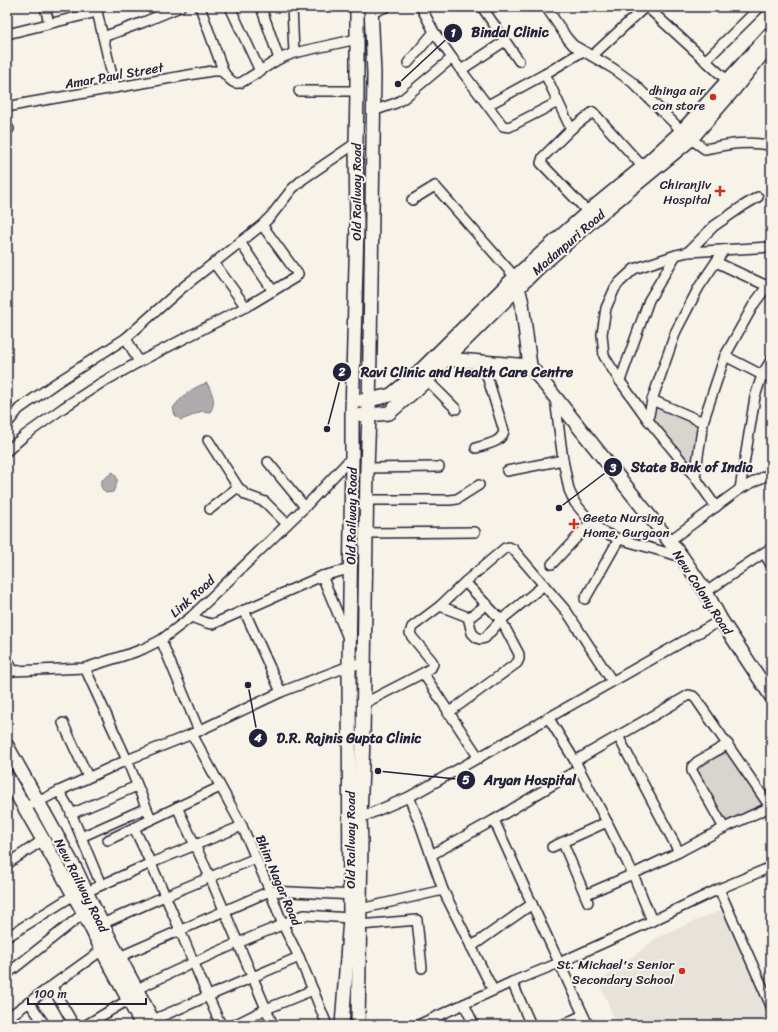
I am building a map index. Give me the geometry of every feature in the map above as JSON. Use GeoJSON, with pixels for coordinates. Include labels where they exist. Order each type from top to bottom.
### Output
{"type":"FeatureCollection","features":[{"type":"Feature","properties":{"kind":"main road","name":"Old Railway Road"},"geometry":{"type":"LineString","coordinates":[[357,7],[357,227],[352,415],[349,666],[358,1025]]}},
{"type":"Feature","properties":{"kind":"main road","name":"Old Railway Road"},"geometry":{"type":"LineString","coordinates":[[342,1022],[355,922],[360,909],[355,896],[361,842],[360,818],[369,416],[374,74],[371,14]]}},
{"type":"Feature","properties":{"kind":"main road"},"geometry":{"type":"LineString","coordinates":[[356,23],[371,14]]}},
{"type":"Feature","properties":{"kind":"main road","name":"Madanpuri Road"},"geometry":{"type":"LineString","coordinates":[[517,282],[538,268],[686,135],[731,84],[771,33]]}},
{"type":"Feature","properties":{"kind":"main road","name":"Madanpuri Road"},"geometry":{"type":"LineString","coordinates":[[731,84],[771,44]]}},
{"type":"Feature","properties":{"kind":"main road","name":"Madanpuri Road"},"geometry":{"type":"LineString","coordinates":[[353,402],[369,400],[391,394],[418,372],[442,356],[588,212],[643,167],[686,135]]}},
{"type":"Feature","properties":{"kind":"main road"},"geometry":{"type":"LineString","coordinates":[[357,227],[372,228]]}},
{"type":"Feature","properties":{"kind":"main road"},"geometry":{"type":"LineString","coordinates":[[522,303],[538,268]]}},
{"type":"Feature","properties":{"kind":"main road"},"geometry":{"type":"LineString","coordinates":[[442,356],[483,363],[530,366],[522,303],[517,282]]}},
{"type":"Feature","properties":{"kind":"main road","name":"Madanpuri Road"},"geometry":{"type":"LineString","coordinates":[[352,415],[369,416],[389,413],[427,380],[442,356]]}},
{"type":"Feature","properties":{"kind":"main road","name":"New Colony Road"},"geometry":{"type":"LineString","coordinates":[[530,366],[682,557],[706,592],[721,620],[771,696]]}},
{"type":"Feature","properties":{"kind":"main road","name":"New Railway Road"},"geometry":{"type":"LineString","coordinates":[[7,746],[77,872],[84,913],[102,950],[128,1000],[150,1023]]}},
{"type":"Feature","properties":{"kind":"main road","name":"New Railway Road"},"geometry":{"type":"LineString","coordinates":[[7,778],[44,840],[58,867],[80,893],[102,924],[137,989],[150,1023]]}},
{"type":"Feature","properties":{"kind":"street"},"geometry":{"type":"LineString","coordinates":[[45,7],[49,23]]}},
{"type":"Feature","properties":{"kind":"street"},"geometry":{"type":"LineString","coordinates":[[103,37],[144,22],[178,7]]}},
{"type":"Feature","properties":{"kind":"street"},"geometry":{"type":"LineString","coordinates":[[200,7],[224,73],[232,82],[238,84],[279,59],[294,53],[356,39]]}},
{"type":"Feature","properties":{"kind":"street"},"geometry":{"type":"LineString","coordinates":[[230,7],[260,71]]}},
{"type":"Feature","properties":{"kind":"street"},"geometry":{"type":"LineString","coordinates":[[261,7],[279,59]]}},
{"type":"Feature","properties":{"kind":"street"},"geometry":{"type":"LineString","coordinates":[[292,7],[294,53]]}},
{"type":"Feature","properties":{"kind":"street"},"geometry":{"type":"LineString","coordinates":[[371,14],[386,7]]}},
{"type":"Feature","properties":{"kind":"street"},"geometry":{"type":"LineString","coordinates":[[420,7],[434,32],[452,58],[502,125],[506,127],[558,102]]}},
{"type":"Feature","properties":{"kind":"street"},"geometry":{"type":"LineString","coordinates":[[482,7],[518,61]]}},
{"type":"Feature","properties":{"kind":"street"},"geometry":{"type":"LineString","coordinates":[[546,7],[567,38],[574,45],[614,69],[632,82],[686,135],[705,149],[739,143],[771,146]]}},
{"type":"Feature","properties":{"kind":"street"},"geometry":{"type":"LineString","coordinates":[[705,60],[760,7]]}},
{"type":"Feature","properties":{"kind":"street"},"geometry":{"type":"LineString","coordinates":[[592,56],[641,8],[705,60],[731,84]]}},
{"type":"Feature","properties":{"kind":"street"},"geometry":{"type":"LineString","coordinates":[[7,34],[96,9],[116,88]]}},
{"type":"Feature","properties":{"kind":"street"},"geometry":{"type":"LineString","coordinates":[[408,63],[434,32]]}},
{"type":"Feature","properties":{"kind":"street"},"geometry":{"type":"LineString","coordinates":[[461,70],[505,41]]}},
{"type":"Feature","properties":{"kind":"street"},"geometry":{"type":"LineString","coordinates":[[488,105],[545,74],[583,51]]}},
{"type":"Feature","properties":{"kind":"street"},"geometry":{"type":"LineString","coordinates":[[373,111],[404,98],[452,58]]}},
{"type":"Feature","properties":{"kind":"street","name":"Amar Paul Street"},"geometry":{"type":"LineString","coordinates":[[7,107],[212,71],[220,71],[224,73]]}},
{"type":"Feature","properties":{"kind":"street"},"geometry":{"type":"LineString","coordinates":[[545,74],[571,129]]}},
{"type":"Feature","properties":{"kind":"street"},"geometry":{"type":"LineString","coordinates":[[299,91],[357,91]]}},
{"type":"Feature","properties":{"kind":"street"},"geometry":{"type":"LineString","coordinates":[[588,212],[541,163],[543,157],[571,129],[593,112],[643,167]]}},
{"type":"Feature","properties":{"kind":"street"},"geometry":{"type":"LineString","coordinates":[[7,424],[19,409],[56,383],[126,338],[182,288],[262,225],[271,216],[292,188],[356,143]]}},
{"type":"Feature","properties":{"kind":"street"},"geometry":{"type":"LineString","coordinates":[[412,200],[435,186],[517,282]]}},
{"type":"Feature","properties":{"kind":"street"},"geometry":{"type":"LineString","coordinates":[[688,252],[714,226],[758,197]]}},
{"type":"Feature","properties":{"kind":"street"},"geometry":{"type":"LineString","coordinates":[[7,451],[63,408],[101,383],[246,307],[296,277],[298,274],[262,225]]}},
{"type":"Feature","properties":{"kind":"street"},"geometry":{"type":"LineString","coordinates":[[240,242],[273,291]]}},
{"type":"Feature","properties":{"kind":"street"},"geometry":{"type":"LineString","coordinates":[[716,507],[695,477],[648,420],[604,356],[602,334],[606,308],[615,288],[634,269],[688,252],[771,247]]}},
{"type":"Feature","properties":{"kind":"street"},"geometry":{"type":"LineString","coordinates":[[648,420],[652,400],[676,331],[699,287],[724,250]]}},
{"type":"Feature","properties":{"kind":"street"},"geometry":{"type":"LineString","coordinates":[[620,381],[649,300],[676,255]]}},
{"type":"Feature","properties":{"kind":"street"},"geometry":{"type":"LineString","coordinates":[[695,477],[703,422],[725,356],[754,304],[769,284],[716,262]]}},
{"type":"Feature","properties":{"kind":"street"},"geometry":{"type":"LineString","coordinates":[[214,263],[246,307]]}},
{"type":"Feature","properties":{"kind":"street"},"geometry":{"type":"LineString","coordinates":[[126,338],[139,362]]}},
{"type":"Feature","properties":{"kind":"street"},"geometry":{"type":"LineString","coordinates":[[725,356],[771,378]]}},
{"type":"Feature","properties":{"kind":"street"},"geometry":{"type":"LineString","coordinates":[[740,489],[755,397],[762,375],[771,360]]}},
{"type":"Feature","properties":{"kind":"street"},"geometry":{"type":"LineString","coordinates":[[476,448],[498,441],[504,431],[483,363]]}},
{"type":"Feature","properties":{"kind":"street"},"geometry":{"type":"LineString","coordinates":[[427,380],[456,409]]}},
{"type":"Feature","properties":{"kind":"street"},"geometry":{"type":"LineString","coordinates":[[555,397],[568,490],[575,503],[591,522],[603,532],[619,539],[682,557]]}},
{"type":"Feature","properties":{"kind":"street"},"geometry":{"type":"LineString","coordinates":[[652,400],[703,422]]}},
{"type":"Feature","properties":{"kind":"street"},"geometry":{"type":"LineString","coordinates":[[208,440],[238,487],[246,496],[265,502],[286,524]]}},
{"type":"Feature","properties":{"kind":"street","name":"Link Road"},"geometry":{"type":"LineString","coordinates":[[10,672],[85,668],[143,649],[161,640],[190,617],[305,507],[352,457]]}},
{"type":"Feature","properties":{"kind":"street"},"geometry":{"type":"LineString","coordinates":[[506,471],[563,460]]}},
{"type":"Feature","properties":{"kind":"street"},"geometry":{"type":"LineString","coordinates":[[268,462],[305,507]]}},
{"type":"Feature","properties":{"kind":"street"},"geometry":{"type":"LineString","coordinates":[[367,468],[439,467]]}},
{"type":"Feature","properties":{"kind":"street"},"geometry":{"type":"LineString","coordinates":[[669,541],[740,489],[771,473]]}},
{"type":"Feature","properties":{"kind":"street"},"geometry":{"type":"LineString","coordinates":[[366,500],[450,500],[457,499],[479,485]]}},
{"type":"Feature","properties":{"kind":"street"},"geometry":{"type":"LineString","coordinates":[[210,509],[238,487]]}},
{"type":"Feature","properties":{"kind":"street"},"geometry":{"type":"LineString","coordinates":[[552,564],[591,522]]}},
{"type":"Feature","properties":{"kind":"street"},"geometry":{"type":"LineString","coordinates":[[366,534],[475,532]]}},
{"type":"Feature","properties":{"kind":"street"},"geometry":{"type":"LineString","coordinates":[[585,599],[619,539]]}},
{"type":"Feature","properties":{"kind":"street"},"geometry":{"type":"LineString","coordinates":[[363,704],[431,668],[433,664],[432,661],[410,633],[412,627],[440,606],[465,582],[505,548],[509,547],[567,612],[612,681]]}},
{"type":"Feature","properties":{"kind":"street"},"geometry":{"type":"LineString","coordinates":[[706,592],[767,550],[771,565]]}},
{"type":"Feature","properties":{"kind":"street"},"geometry":{"type":"LineString","coordinates":[[190,617],[213,624],[322,576],[350,569]]}},
{"type":"Feature","properties":{"kind":"street"},"geometry":{"type":"LineString","coordinates":[[322,576],[350,642]]}},
{"type":"Feature","properties":{"kind":"street"},"geometry":{"type":"LineString","coordinates":[[448,713],[517,663],[520,659],[519,654],[501,620],[465,582]]}},
{"type":"Feature","properties":{"kind":"street"},"geometry":{"type":"LineString","coordinates":[[468,617],[472,633],[477,638],[485,638],[501,620],[544,585]]}},
{"type":"Feature","properties":{"kind":"street"},"geometry":{"type":"LineString","coordinates":[[440,606],[468,617],[474,615],[486,604]]}},
{"type":"Feature","properties":{"kind":"street"},"geometry":{"type":"LineString","coordinates":[[244,610],[281,692]]}},
{"type":"Feature","properties":{"kind":"street"},"geometry":{"type":"LineString","coordinates":[[360,818],[409,797],[721,620]]}},
{"type":"Feature","properties":{"kind":"street","name":"Bhim Nagar Road"},"geometry":{"type":"LineString","coordinates":[[161,640],[196,733],[220,787],[242,826],[283,925],[313,990],[326,1025],[342,1022]]}},
{"type":"Feature","properties":{"kind":"street"},"geometry":{"type":"LineString","coordinates":[[7,658],[10,672]]}},
{"type":"Feature","properties":{"kind":"street"},"geometry":{"type":"LineString","coordinates":[[24,807],[38,802],[127,760],[196,733],[281,692],[349,666],[364,662]]}},
{"type":"Feature","properties":{"kind":"street"},"geometry":{"type":"LineString","coordinates":[[85,668],[127,760],[151,819]]}},
{"type":"Feature","properties":{"kind":"street"},"geometry":{"type":"LineString","coordinates":[[423,673],[479,758]]}},
{"type":"Feature","properties":{"kind":"street"},"geometry":{"type":"LineString","coordinates":[[563,843],[586,898],[724,828],[771,807],[696,699],[689,695],[575,760]]}},
{"type":"Feature","properties":{"kind":"street"},"geometry":{"type":"LineString","coordinates":[[548,717],[575,760],[607,822],[633,874],[652,921]]}},
{"type":"Feature","properties":{"kind":"street"},"geometry":{"type":"LineString","coordinates":[[63,723],[88,778]]}},
{"type":"Feature","properties":{"kind":"street"},"geometry":{"type":"LineString","coordinates":[[618,736],[679,852]]}},
{"type":"Feature","properties":{"kind":"street"},"geometry":{"type":"LineString","coordinates":[[724,828],[692,771],[692,767],[697,762],[728,744]]}},
{"type":"Feature","properties":{"kind":"street"},"geometry":{"type":"LineString","coordinates":[[431,855],[494,820],[579,769]]}},
{"type":"Feature","properties":{"kind":"street"},"geometry":{"type":"LineString","coordinates":[[71,814],[137,786]]}},
{"type":"Feature","properties":{"kind":"street"},"geometry":{"type":"LineString","coordinates":[[108,840],[220,787]]}},
{"type":"Feature","properties":{"kind":"street"},"geometry":{"type":"LineString","coordinates":[[59,791],[71,814],[101,885]]}},
{"type":"Feature","properties":{"kind":"street"},"geometry":{"type":"LineString","coordinates":[[409,797],[443,890],[493,990]]}},
{"type":"Feature","properties":{"kind":"street"},"geometry":{"type":"LineString","coordinates":[[177,807],[210,877],[272,1025]]}},
{"type":"Feature","properties":{"kind":"street"},"geometry":{"type":"LineString","coordinates":[[81,837],[146,808]]}},
{"type":"Feature","properties":{"kind":"street"},"geometry":{"type":"LineString","coordinates":[[494,820],[588,1025]]}},
{"type":"Feature","properties":{"kind":"street"},"geometry":{"type":"LineString","coordinates":[[552,847],[607,822]]}},
{"type":"Feature","properties":{"kind":"street"},"geometry":{"type":"LineString","coordinates":[[7,937],[80,893],[151,862],[242,826]]}},
{"type":"Feature","properties":{"kind":"street"},"geometry":{"type":"LineString","coordinates":[[134,828],[151,862],[221,1025]]}},
{"type":"Feature","properties":{"kind":"street"},"geometry":{"type":"LineString","coordinates":[[7,864],[44,840]]}},
{"type":"Feature","properties":{"kind":"street"},"geometry":{"type":"LineString","coordinates":[[102,924],[256,858]]}},
{"type":"Feature","properties":{"kind":"street"},"geometry":{"type":"LineString","coordinates":[[418,1025],[493,990],[559,963],[719,889],[771,867]]}},
{"type":"Feature","properties":{"kind":"street"},"geometry":{"type":"LineString","coordinates":[[719,889],[771,1006]]}},
{"type":"Feature","properties":{"kind":"street"},"geometry":{"type":"LineString","coordinates":[[360,909],[443,890]]}},
{"type":"Feature","properties":{"kind":"street"},"geometry":{"type":"LineString","coordinates":[[119,957],[270,891],[355,896]]}},
{"type":"Feature","properties":{"kind":"street"},"geometry":{"type":"LineString","coordinates":[[471,947],[532,904]]}},
{"type":"Feature","properties":{"kind":"street"},"geometry":{"type":"LineString","coordinates":[[7,974],[84,913]]}},
{"type":"Feature","properties":{"kind":"street"},"geometry":{"type":"LineString","coordinates":[[137,989],[237,942],[305,915],[355,922],[417,920],[422,968]]}},
{"type":"Feature","properties":{"kind":"street"},"geometry":{"type":"LineString","coordinates":[[7,1018],[102,950]]}},
{"type":"Feature","properties":{"kind":"street"},"geometry":{"type":"LineString","coordinates":[[150,1023],[299,957]]}},
{"type":"Feature","properties":{"kind":"street"},"geometry":{"type":"LineString","coordinates":[[512,982],[531,1025]]}},
{"type":"Feature","properties":{"kind":"street"},"geometry":{"type":"LineString","coordinates":[[52,987],[74,1025]]}},
{"type":"Feature","properties":{"kind":"street"},"geometry":{"type":"LineString","coordinates":[[234,1025],[266,1009],[313,990]]}},
{"type":"Feature","properties":{"kind":"street"},"geometry":{"type":"LineString","coordinates":[[86,1025],[128,1000]]}},
{"type":"Feature","properties":{"kind":"street"},"geometry":{"type":"LineString","coordinates":[[30,1002],[45,1025]]}},
{"type":"Feature","properties":{"kind":"street"},"geometry":{"type":"LineString","coordinates":[[464,1004],[474,1025]]}},
{"type":"Feature","properties":{"kind":"street"},"geometry":{"type":"LineString","coordinates":[[562,1025],[583,1015]]}},
{"type":"Feature","properties":{"kind":"shaded area"},"geometry":{"type":"Polygon","coordinates":[[[207,383],[212,394],[213,401],[210,412],[202,411],[181,420],[175,415],[173,408],[188,392],[202,384],[207,383]]]}},
{"type":"Feature","properties":{"kind":"shaded area"},"geometry":{"type":"Polygon","coordinates":[[[655,407],[697,425],[693,466],[652,418],[655,407]]]}},
{"type":"Feature","properties":{"kind":"shaded area"},"geometry":{"type":"Polygon","coordinates":[[[113,472],[117,477],[117,484],[113,492],[106,493],[102,488],[101,481],[113,472]]]}},
{"type":"Feature","properties":{"kind":"shaded area"},"geometry":{"type":"Polygon","coordinates":[[[728,752],[764,807],[727,824],[695,767],[728,752]]]}},
{"type":"Feature","properties":{"kind":"shaded area","name":"St. Michael's Senior Secondary School"},"geometry":{"type":"Polygon","coordinates":[[[724,909],[771,1017],[771,1025],[617,1025],[599,982],[658,937],[724,909]]]}},
{"type":"Feature","properties":{"kind":"place","name":"Bindal Clinic"},"geometry":{"type":"Point","coordinates":[398,84]}},
{"type":"Feature","properties":{"kind":"place","name":"dhinga air con store"},"geometry":{"type":"Point","coordinates":[713,97]}},
{"type":"Feature","properties":{"kind":"place","name":"Chiranjiv Hospital"},"geometry":{"type":"Point","coordinates":[720,191]}},
{"type":"Feature","properties":{"kind":"place","name":"Ravi Clinic and Health Care Centre"},"geometry":{"type":"Point","coordinates":[327,429]}},
{"type":"Feature","properties":{"kind":"place","name":"State Bank of India"},"geometry":{"type":"Point","coordinates":[559,508]}},
{"type":"Feature","properties":{"kind":"place","name":"Geeta Nursing Home, Gurgaon"},"geometry":{"type":"Point","coordinates":[574,524]}},
{"type":"Feature","properties":{"kind":"place","name":"D.R. Rajnis Gupta Clinic"},"geometry":{"type":"Point","coordinates":[248,685]}},
{"type":"Feature","properties":{"kind":"place","name":"Aryan Hospital"},"geometry":{"type":"Point","coordinates":[378,771]}},
{"type":"Feature","properties":{"kind":"place","name":"St. Michael's Senior Secondary School"},"geometry":{"type":"Point","coordinates":[682,971]}}]}
